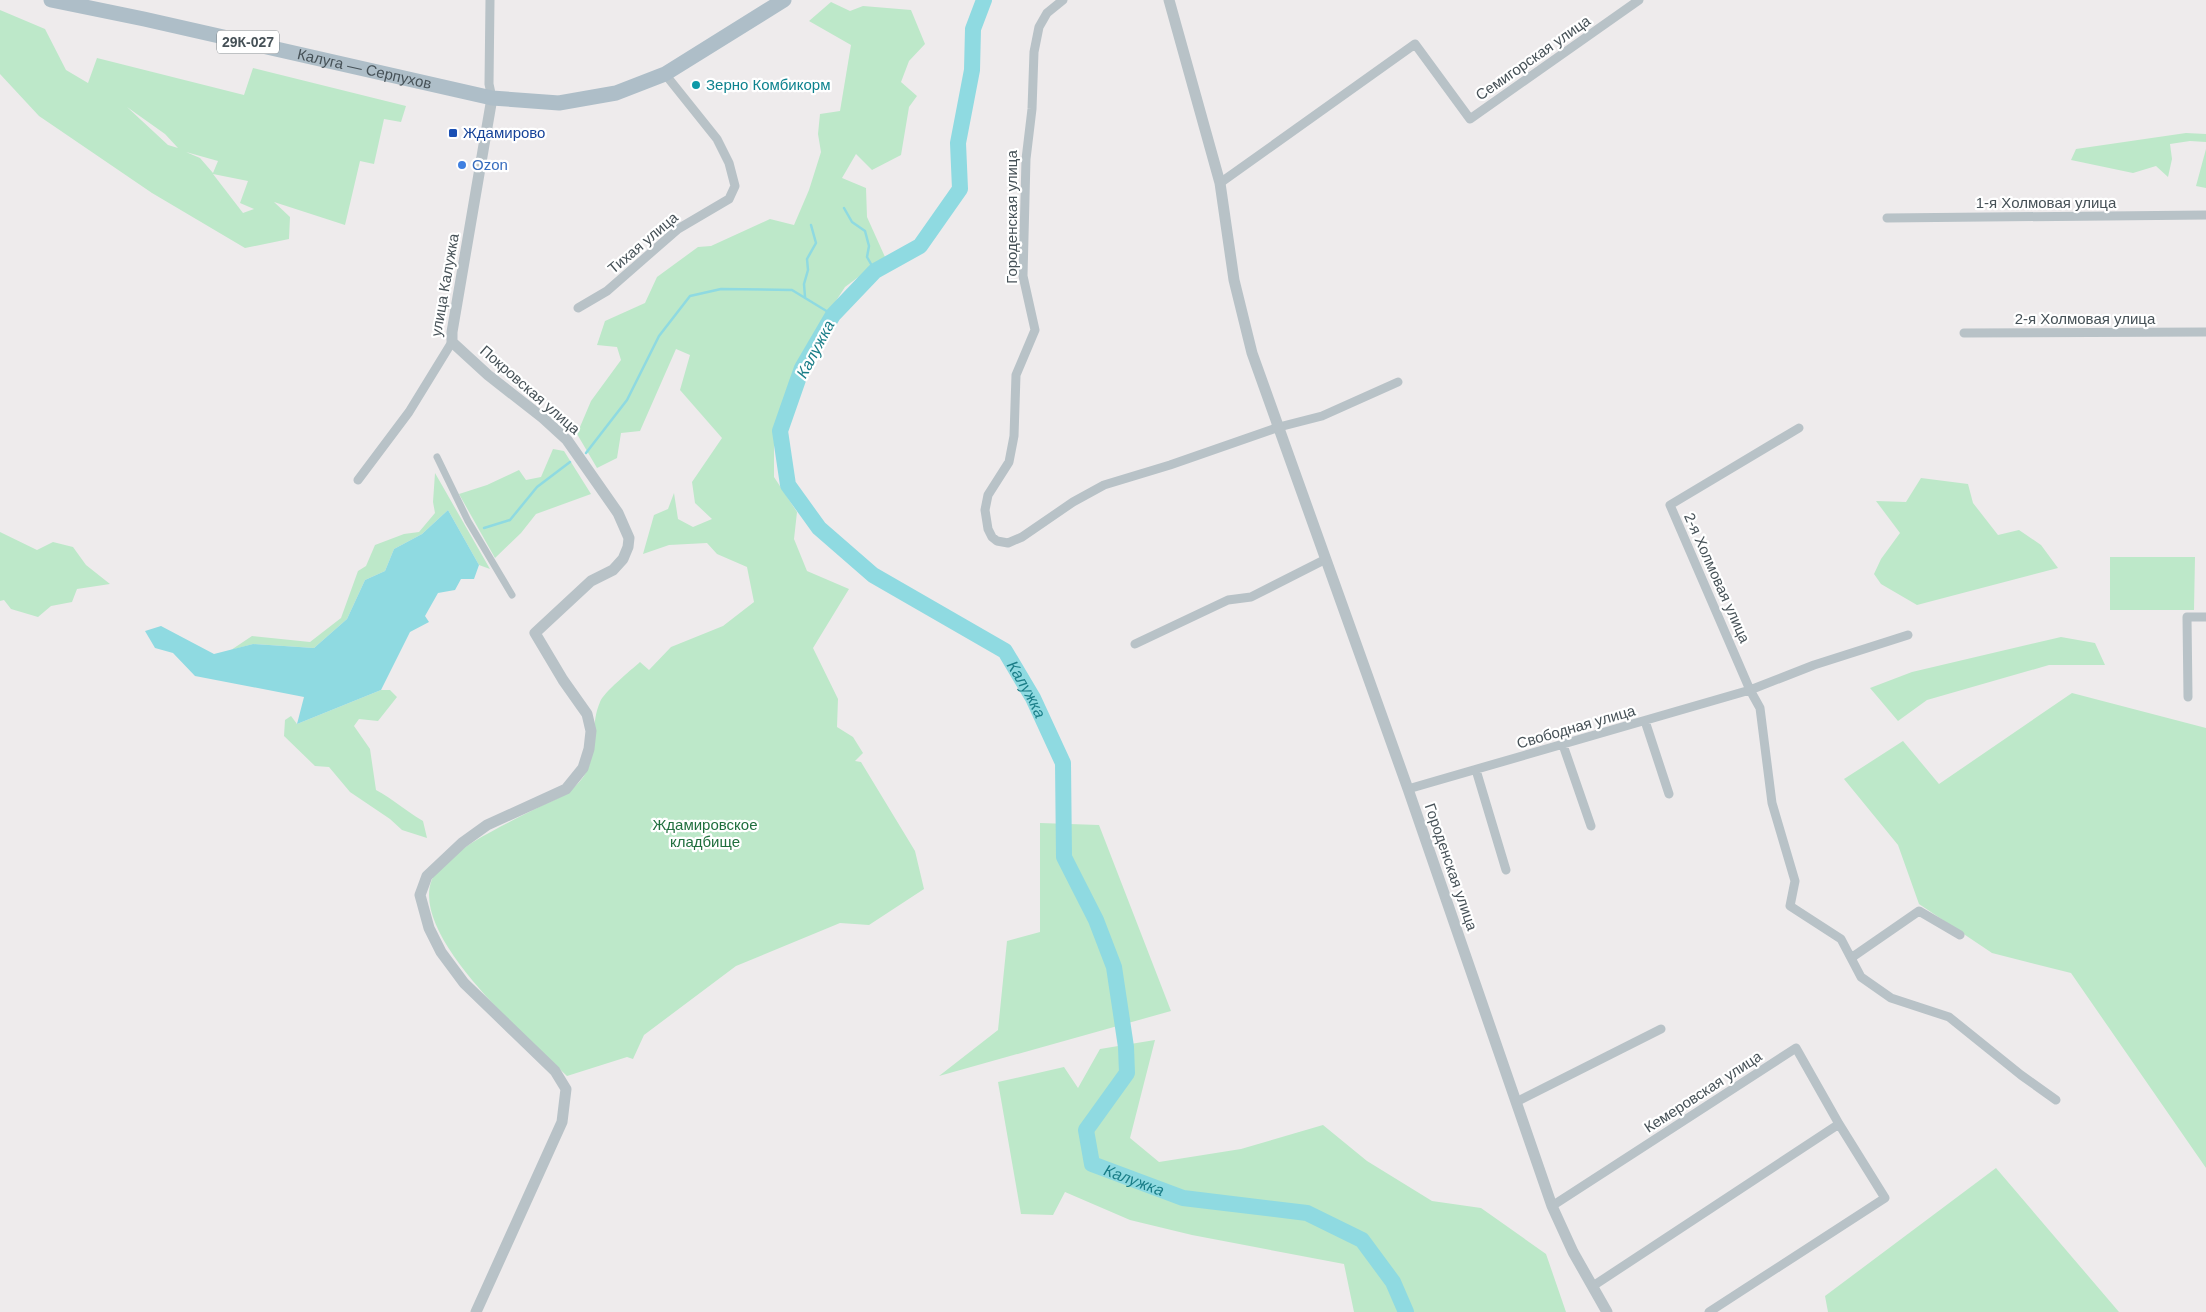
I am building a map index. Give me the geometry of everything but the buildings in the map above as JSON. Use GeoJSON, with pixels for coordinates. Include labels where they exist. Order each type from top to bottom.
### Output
{"type":"FeatureCollection","features":[{"type":"Feature","properties":{"kind":"main road","name":"Калуга — Серпухов"},"geometry":{"type":"LineString","coordinates":[[51,0],[154,21],[492,98],[559,103],[616,93],[665,74],[784,0]]}},
{"type":"Feature","properties":{"kind":"street"},"geometry":{"type":"LineString","coordinates":[[490,0],[489,84],[492,98]]}},
{"type":"Feature","properties":{"kind":"street","name":"Городенская улица"},"geometry":{"type":"LineString","coordinates":[[1063,0],[1048,13],[1039,27],[1034,52],[1032,109],[1026,159],[1023,276],[1034,330],[1016,375],[1014,436],[1009,462],[988,494],[985,510],[988,529],[992,536],[997,541],[1008,544],[1022,537],[1073,502],[1104,485],[1170,465],[1280,427],[1322,416],[1398,382]]}},
{"type":"Feature","properties":{"kind":"street","name":"Городенская улица"},"geometry":{"type":"LineString","coordinates":[[1169,0],[1220,183],[1236,289],[1252,352],[1408,790],[1552,1206],[1572,1252],[1593,1286],[1606,1312]]}},
{"type":"Feature","properties":{"kind":"street","name":"Семигорская улица"},"geometry":{"type":"LineString","coordinates":[[1220,183],[1415,44],[1470,119],[1639,0]]}},
{"type":"Feature","properties":{"kind":"street","name":"Тихая улица"},"geometry":{"type":"LineString","coordinates":[[578,308],[607,291],[678,229],[728,198],[735,186],[729,163],[717,139],[665,74]]}},
{"type":"Feature","properties":{"kind":"street","name":"улица Калужка"},"geometry":{"type":"LineString","coordinates":[[358,480],[409,412],[452,342],[452,332],[492,98]]}},
{"type":"Feature","properties":{"kind":"street","name":"1-я Холмовая улица"},"geometry":{"type":"LineString","coordinates":[[1887,218],[2206,216]]}},
{"type":"Feature","properties":{"kind":"street","name":"2-я Холмовая улица"},"geometry":{"type":"LineString","coordinates":[[1964,333],[2206,332]]}},
{"type":"Feature","properties":{"kind":"street","name":"Покровская улица"},"geometry":{"type":"LineString","coordinates":[[452,342],[488,375],[543,418],[567,440],[618,513],[629,538],[628,548],[623,559],[613,570],[591,581],[535,633],[563,680],[587,714],[591,731],[589,749],[583,768],[566,789],[486,825],[462,843],[427,876],[420,895],[429,928],[440,952],[464,982],[555,1071],[566,1089],[562,1122],[476,1312]]}},
{"type":"Feature","properties":{"kind":"street","name":"2-я Холмовая улица"},"geometry":{"type":"LineString","coordinates":[[1750,690],[1670,505],[1799,428]]}},
{"type":"Feature","properties":{"kind":"street"},"geometry":{"type":"LineString","coordinates":[[437,457],[468,521],[512,595]]}},
{"type":"Feature","properties":{"kind":"street"},"geometry":{"type":"LineString","coordinates":[[1135,644],[1228,600],[1251,598],[1326,559]]}},
{"type":"Feature","properties":{"kind":"street"},"geometry":{"type":"LineString","coordinates":[[2188,697],[2187,617],[2206,617]]}},
{"type":"Feature","properties":{"kind":"street","name":"Свободная улица"},"geometry":{"type":"LineString","coordinates":[[1408,790],[1750,690],[1814,665],[1908,635]]}},
{"type":"Feature","properties":{"kind":"street"},"geometry":{"type":"LineString","coordinates":[[1750,690],[1760,708],[1772,803],[1795,881],[1790,906],[1841,939],[1861,977],[1891,998],[1949,1017],[2056,1100]]}},
{"type":"Feature","properties":{"kind":"street"},"geometry":{"type":"LineString","coordinates":[[1645,721],[1669,794]]}},
{"type":"Feature","properties":{"kind":"street"},"geometry":{"type":"LineString","coordinates":[[1562,745],[1591,826]]}},
{"type":"Feature","properties":{"kind":"street"},"geometry":{"type":"LineString","coordinates":[[1476,770],[1506,870]]}},
{"type":"Feature","properties":{"kind":"street"},"geometry":{"type":"LineString","coordinates":[[1851,958],[1919,911],[1960,935]]}},
{"type":"Feature","properties":{"kind":"street"},"geometry":{"type":"LineString","coordinates":[[1516,1102],[1661,1029]]}},
{"type":"Feature","properties":{"kind":"street","name":"Кемеровская улица"},"geometry":{"type":"LineString","coordinates":[[1552,1206],[1796,1048],[1839,1124],[1885,1198],[1709,1312]]}},
{"type":"Feature","properties":{"kind":"street"},"geometry":{"type":"LineString","coordinates":[[1593,1286],[1839,1124]]}},
{"type":"Feature","properties":{"kind":"green space","name":"Ждамировское кладбище"},"geometry":{"type":"Polygon","coordinates":[[[831,2],[850,11],[863,6],[911,10],[925,44],[909,61],[901,82],[917,96],[909,107],[901,155],[872,170],[856,154],[842,178],[866,188],[867,217],[885,257],[845,287],[807,345],[774,429],[774,477],[797,512],[794,539],[807,571],[849,589],[813,648],[838,699],[837,727],[853,737],[863,753],[855,761],[861,762],[915,851],[924,889],[869,925],[840,923],[736,966],[644,1035],[633,1059],[627,1057],[567,1076],[497,1008],[470,978],[448,947],[433,917],[429,889],[441,866],[462,849],[501,826],[564,794],[582,779],[588,769],[591,758],[594,725],[600,702],[606,693],[624,676],[640,662],[649,670],[671,647],[723,626],[754,602],[747,567],[717,554],[707,543],[669,545],[643,554],[654,515],[668,509],[674,493],[678,519],[693,527],[712,519],[695,503],[692,482],[722,438],[680,390],[690,355],[676,349],[640,431],[621,433],[617,458],[597,468],[577,434],[591,401],[621,360],[617,347],[597,345],[605,321],[645,303],[657,277],[698,247],[711,246],[770,219],[794,225],[809,190],[821,152],[818,134],[820,114],[840,111],[851,45],[809,21],[831,2]]]}},
{"type":"Feature","properties":{"kind":"green space"},"geometry":{"type":"Polygon","coordinates":[[[0,10],[45,29],[66,70],[88,83],[97,58],[244,95],[253,68],[406,106],[401,122],[384,119],[374,164],[360,161],[345,225],[274,202],[290,217],[289,239],[245,248],[152,193],[39,116],[0,74],[0,10]],[[127,107],[168,145],[178,148],[165,134],[127,107]],[[186,152],[200,158],[213,173],[218,161],[186,152]],[[213,174],[243,213],[254,209],[240,203],[248,181],[213,174]]]}},
{"type":"Feature","properties":{"kind":"green space"},"geometry":{"type":"Polygon","coordinates":[[[2186,133],[2206,134],[2206,142],[2190,141],[2170,144],[2172,159],[2168,177],[2156,166],[2133,173],[2071,160],[2076,149],[2186,133]]]}},
{"type":"Feature","properties":{"kind":"green space"},"geometry":{"type":"Polygon","coordinates":[[[2206,149],[2206,188],[2196,186],[2206,149]]]}},
{"type":"Feature","properties":{"kind":"green space"},"geometry":{"type":"Polygon","coordinates":[[[553,449],[564,451],[591,494],[536,514],[521,533],[495,558],[459,494],[487,485],[519,470],[526,480],[541,477],[553,449]]]}},
{"type":"Feature","properties":{"kind":"green space"},"geometry":{"type":"Polygon","coordinates":[[[435,473],[490,569],[479,565],[448,510],[422,534],[394,549],[385,571],[365,580],[347,619],[314,648],[253,644],[231,650],[252,636],[310,642],[341,618],[358,571],[366,566],[375,545],[404,534],[419,532],[435,513],[433,502],[435,473]]]}},
{"type":"Feature","properties":{"kind":"green space"},"geometry":{"type":"Polygon","coordinates":[[[1921,478],[1968,484],[1973,503],[1998,535],[2019,530],[2041,545],[2058,568],[1917,605],[1881,584],[1874,574],[1881,559],[1900,533],[1876,501],[1906,502],[1921,478]]]}},
{"type":"Feature","properties":{"kind":"green space"},"geometry":{"type":"Polygon","coordinates":[[[0,532],[37,550],[53,542],[73,547],[86,565],[110,584],[77,589],[72,602],[51,606],[38,617],[11,609],[4,600],[0,601],[0,532]]]}},
{"type":"Feature","properties":{"kind":"green space"},"geometry":{"type":"Polygon","coordinates":[[[2110,557],[2195,557],[2194,610],[2110,610],[2110,557]]]}},
{"type":"Feature","properties":{"kind":"green space"},"geometry":{"type":"Polygon","coordinates":[[[2061,637],[2095,643],[2105,665],[2049,665],[1927,700],[1898,721],[1870,688],[1912,672],[2061,637]]]}},
{"type":"Feature","properties":{"kind":"green space"},"geometry":{"type":"Polygon","coordinates":[[[381,690],[390,690],[397,697],[378,721],[359,719],[354,726],[370,749],[376,790],[423,821],[427,838],[402,830],[390,819],[350,792],[329,767],[315,766],[284,736],[285,720],[291,716],[297,724],[381,690]]]}},
{"type":"Feature","properties":{"kind":"green space"},"geometry":{"type":"Polygon","coordinates":[[[2072,693],[2206,728],[2206,1168],[2071,973],[1992,953],[1919,904],[1898,845],[1844,779],[1903,741],[1939,784],[2072,693]]]}},
{"type":"Feature","properties":{"kind":"green space"},"geometry":{"type":"Polygon","coordinates":[[[1040,823],[1099,825],[1171,1011],[939,1076],[998,1030],[1007,941],[1040,932],[1040,823]]]}},
{"type":"Feature","properties":{"kind":"green space"},"geometry":{"type":"Polygon","coordinates":[[[1155,1040],[1130,1138],[1159,1162],[1241,1149],[1323,1125],[1367,1161],[1432,1201],[1481,1208],[1546,1254],[1566,1312],[1354,1312],[1344,1264],[1192,1235],[1130,1220],[1065,1192],[1053,1215],[1021,1214],[998,1082],[1064,1067],[1078,1088],[1100,1049],[1155,1040]]]}},
{"type":"Feature","properties":{"kind":"green space"},"geometry":{"type":"Polygon","coordinates":[[[1996,1168],[2119,1312],[1828,1312],[1825,1296],[1996,1168]]]}},
{"type":"Feature","properties":{"kind":"water"},"geometry":{"type":"Polygon","coordinates":[[[448,510],[479,565],[474,579],[461,579],[455,590],[438,593],[425,616],[429,622],[410,632],[381,690],[297,724],[304,697],[195,676],[173,653],[155,648],[145,631],[161,626],[214,654],[253,644],[314,648],[347,619],[365,580],[385,571],[394,549],[422,534],[448,510]]]}},
{"type":"Feature","properties":{"kind":"waterway","name":"Калужка"},"geometry":{"type":"LineString","coordinates":[[984,0],[973,29],[972,70],[958,143],[960,189],[920,246],[875,271],[833,315],[802,368],[780,431],[788,485],[819,528],[873,575],[1005,651],[1033,698],[1063,763],[1064,857],[1096,920],[1114,967],[1126,1047],[1127,1073],[1086,1130],[1092,1164],[1183,1198],[1307,1213],[1362,1240],[1393,1282],[1406,1312]]}},
{"type":"Feature","properties":{"kind":"waterway"},"geometry":{"type":"LineString","coordinates":[[844,208],[852,222],[865,231],[869,246],[867,257],[875,271]]}},
{"type":"Feature","properties":{"kind":"waterway"},"geometry":{"type":"LineString","coordinates":[[805,297],[804,284],[808,270],[807,259],[816,243],[811,225]]}},
{"type":"Feature","properties":{"kind":"waterway"},"geometry":{"type":"LineString","coordinates":[[586,453],[627,400],[659,336],[690,296],[721,289],[792,290],[833,315]]}},
{"type":"Feature","properties":{"kind":"waterway"},"geometry":{"type":"LineString","coordinates":[[484,528],[510,520],[537,487],[570,462]]}},
{"type":"Feature","properties":{"kind":"place","name":"Зерно Комбикорм"},"geometry":{"type":"Point","coordinates":[696,85]}},
{"type":"Feature","properties":{"kind":"place","name":"Ждамирово"},"geometry":{"type":"Point","coordinates":[453,133]}},
{"type":"Feature","properties":{"kind":"place","name":"Ozon"},"geometry":{"type":"Point","coordinates":[462,165]}}]}
